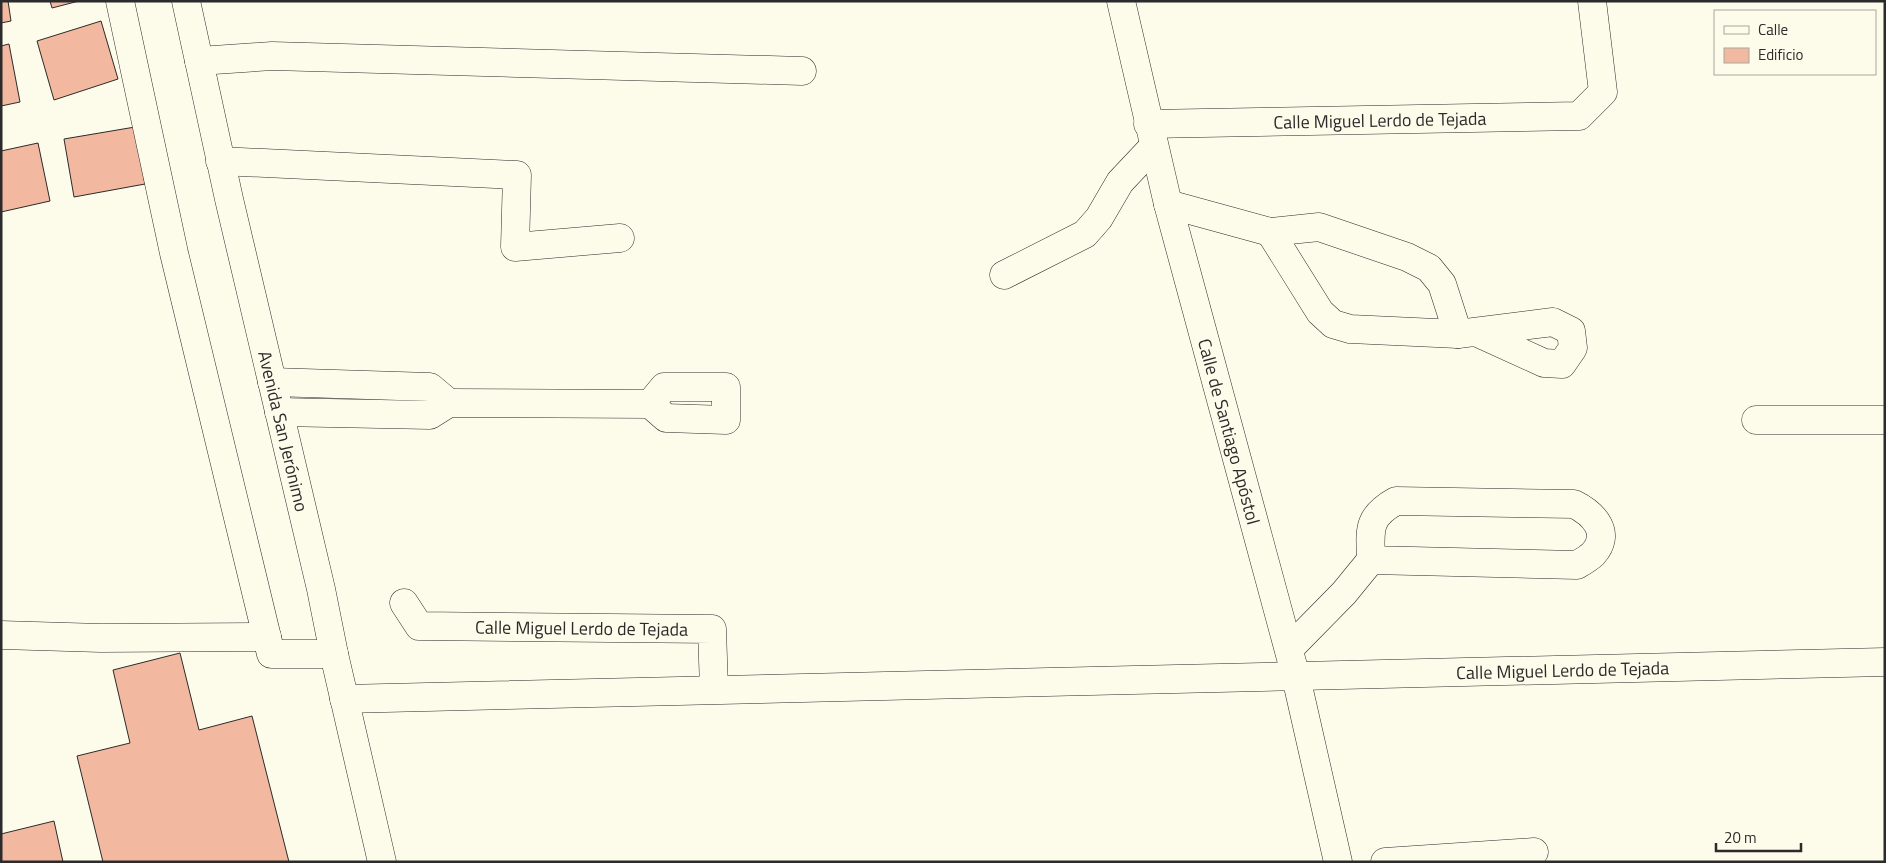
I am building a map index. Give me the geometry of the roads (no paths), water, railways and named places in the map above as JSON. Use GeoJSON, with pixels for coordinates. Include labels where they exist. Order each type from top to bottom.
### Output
{"type":"FeatureCollection","features":[{"type":"Feature","properties":{"kind":"street"},"geometry":{"type":"LineString","coordinates":[[120,1],[174,253],[269,646]]}},
{"type":"Feature","properties":{"kind":"street","name":"Avenida San Jerónimo"},"geometry":{"type":"LineString","coordinates":[[186,1],[220,161],[321,589],[344,699],[382,862]]}},
{"type":"Feature","properties":{"kind":"street","name":"Calle de Santiago Apóstol"},"geometry":{"type":"LineString","coordinates":[[1121,1],[1168,204],[1289,649],[1338,862]]}},
{"type":"Feature","properties":{"kind":"street","name":"Calle Miguel Lerdo de Tejada"},"geometry":{"type":"LineString","coordinates":[[1151,136],[1579,116],[1604,92],[1592,1]]}},
{"type":"Feature","properties":{"kind":"street"},"geometry":{"type":"LineString","coordinates":[[199,61],[272,56],[802,71]]}},
{"type":"Feature","properties":{"kind":"street"},"geometry":{"type":"LineString","coordinates":[[1004,275],[1085,234],[1099,218],[1120,182],[1151,136]]}},
{"type":"Feature","properties":{"kind":"street"},"geometry":{"type":"LineString","coordinates":[[220,161],[518,175],[515,247],[620,238]]}},
{"type":"Feature","properties":{"kind":"street"},"geometry":{"type":"LineString","coordinates":[[1168,204],[1270,232],[1319,227],[1407,257],[1429,268],[1442,284],[1468,334],[1350,329],[1333,324],[1320,312],[1270,232]]}},
{"type":"Feature","properties":{"kind":"street"},"geometry":{"type":"LineString","coordinates":[[272,382],[430,387],[449,402]]}},
{"type":"Feature","properties":{"kind":"street"},"geometry":{"type":"LineString","coordinates":[[279,412],[430,415],[449,402],[650,404]]}},
{"type":"Feature","properties":{"kind":"street"},"geometry":{"type":"LineString","coordinates":[[1756,420],[1885,420]]}},
{"type":"Feature","properties":{"kind":"street"},"geometry":{"type":"LineString","coordinates":[[1289,649],[1344,593],[1371,560],[1370,527],[1380,510],[1396,501],[1574,504],[1588,511],[1599,523],[1601,539],[1593,554],[1577,565],[1371,560]]}},
{"type":"Feature","properties":{"kind":"street","name":"Calle Miguel Lerdo de Tejada"},"geometry":{"type":"LineString","coordinates":[[404,603],[420,626],[712,629],[714,689],[1885,662]]}},
{"type":"Feature","properties":{"kind":"street"},"geometry":{"type":"LineString","coordinates":[[1,635],[269,646],[334,654]]}},
{"type":"Feature","properties":{"kind":"street"},"geometry":{"type":"LineString","coordinates":[[344,699],[714,689]]}},
{"type":"Feature","properties":{"kind":"street"},"geometry":{"type":"LineString","coordinates":[[1385,862],[1534,852]]}}]}
